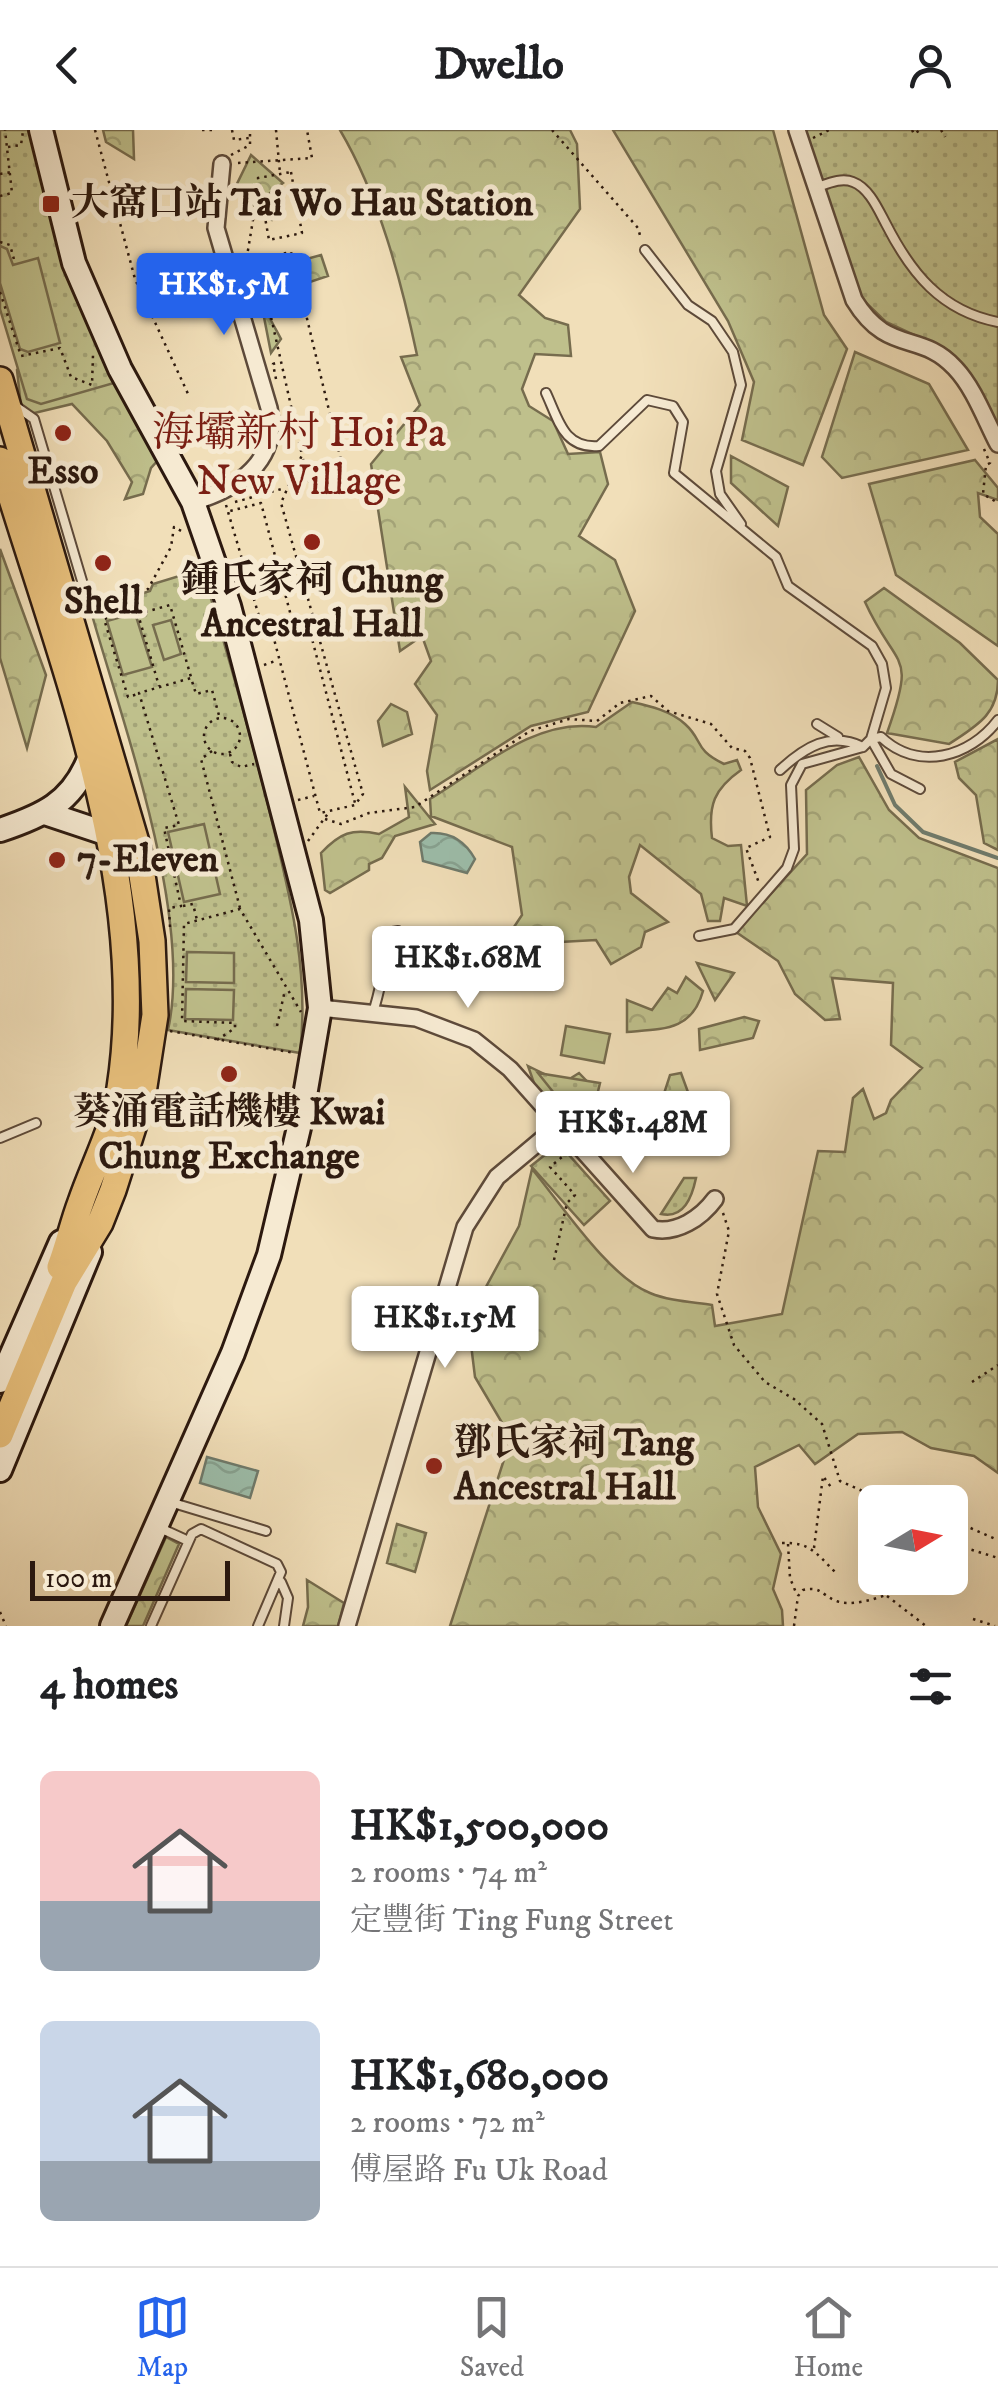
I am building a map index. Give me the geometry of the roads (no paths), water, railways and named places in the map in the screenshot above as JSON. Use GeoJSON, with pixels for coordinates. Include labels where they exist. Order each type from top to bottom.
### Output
{"type":"FeatureCollection","features":[{"type":"Feature","properties":{"kind":"main road"},"geometry":{"type":"LineString","coordinates":[[1,1423],[64,1282],[100,1224],[142,1099],[153,1036],[154,971],[138,849],[81,615],[3,390]]}},
{"type":"Feature","properties":{"kind":"main road"},"geometry":{"type":"LineString","coordinates":[[0,460],[108,834],[125,914],[128,1017],[120,1093],[1,1423]]}},
{"type":"Feature","properties":{"kind":"street"},"geometry":{"type":"LineString","coordinates":[[41,130],[63,225],[101,330],[193,502],[229,606],[311,920],[314,1015],[270,1255],[233,1353],[112,1626]]}},
{"type":"Feature","properties":{"kind":"street"},"geometry":{"type":"LineString","coordinates":[[796,130],[854,300],[868,323],[884,335],[927,349],[956,368],[998,444]]}},
{"type":"Feature","properties":{"kind":"street"},"geometry":{"type":"LineString","coordinates":[[193,502],[213,496],[253,472],[269,443],[268,408],[216,228],[229,161]]}},
{"type":"Feature","properties":{"kind":"street"},"geometry":{"type":"LineString","coordinates":[[0,830],[48,814],[81,780],[89,759]]}},
{"type":"Feature","properties":{"kind":"street"},"geometry":{"type":"LineString","coordinates":[[48,814],[108,834]]}},
{"type":"Feature","properties":{"kind":"street"},"geometry":{"type":"LineString","coordinates":[[314,1015],[373,1013],[438,1023],[474,1040],[510,1070],[653,1230],[664,1232],[687,1223],[715,1199]]}},
{"type":"Feature","properties":{"kind":"street"},"geometry":{"type":"LineString","coordinates":[[347,1626],[465,1227],[497,1177],[559,1126]]}},
{"type":"Feature","properties":{"kind":"street"},"geometry":{"type":"LineString","coordinates":[[0,1380],[47,1267],[80,1205]]}},
{"type":"Feature","properties":{"kind":"street"},"geometry":{"type":"LineString","coordinates":[[0,1470],[100,1224]]}},
{"type":"Feature","properties":{"kind":"lane"},"geometry":{"type":"LineString","coordinates":[[815,188],[840,180],[856,182],[872,198],[925,285],[958,310],[998,322]]}},
{"type":"Feature","properties":{"kind":"lane"},"geometry":{"type":"LineString","coordinates":[[645,250],[688,305],[712,322],[733,352],[740,385],[716,471],[720,494],[749,536]]}},
{"type":"Feature","properties":{"kind":"lane"},"geometry":{"type":"LineString","coordinates":[[546,393],[569,440],[581,448],[599,446],[647,400],[673,406],[683,422],[674,473],[776,557],[788,586],[872,646],[882,664],[886,688],[871,740],[891,774],[920,789]]}},
{"type":"Feature","properties":{"kind":"lane"},"geometry":{"type":"LineString","coordinates":[[698,936],[734,929],[792,859],[791,785],[797,770],[811,760],[864,747],[880,737],[897,750],[949,756],[979,743],[998,720]]}},
{"type":"Feature","properties":{"kind":"lane"},"geometry":{"type":"LineString","coordinates":[[817,724],[841,740],[864,747]]}},
{"type":"Feature","properties":{"kind":"lane"},"geometry":{"type":"LineString","coordinates":[[780,770],[800,752],[822,741],[841,740]]}},
{"type":"Feature","properties":{"kind":"lane"},"geometry":{"type":"LineString","coordinates":[[373,1013],[380,984],[377,946],[382,936],[392,931],[404,933],[412,942],[412,954],[380,984]]}},
{"type":"Feature","properties":{"kind":"lane"},"geometry":{"type":"LineString","coordinates":[[379,958],[394,967]]}},
{"type":"Feature","properties":{"kind":"lane"},"geometry":{"type":"LineString","coordinates":[[0,1138],[36,1123]]}},
{"type":"Feature","properties":{"kind":"lane"},"geometry":{"type":"LineString","coordinates":[[167,1502],[266,1532]]}},
{"type":"Feature","properties":{"kind":"lane"},"geometry":{"type":"LineString","coordinates":[[156,1526],[184,1539]]}},
{"type":"Feature","properties":{"kind":"lane"},"geometry":{"type":"LineString","coordinates":[[151,1626],[192,1534],[201,1530],[277,1564],[281,1572],[258,1626]]}},
{"type":"Feature","properties":{"kind":"lane"},"geometry":{"type":"LineString","coordinates":[[280,1582],[288,1598],[284,1626]]}},
{"type":"Feature","properties":{"kind":"water"},"geometry":{"type":"Polygon","coordinates":[[[431,833],[451,836],[467,847],[475,859],[467,873],[423,861],[420,842],[431,833]]]}},
{"type":"Feature","properties":{"kind":"water"},"geometry":{"type":"Polygon","coordinates":[[[207,1457],[258,1471],[250,1498],[200,1483],[207,1457]]]}},
{"type":"Feature","properties":{"kind":"waterway"},"geometry":{"type":"LineString","coordinates":[[877,766],[895,805],[923,832],[998,858]]}},
{"type":"Feature","properties":{"kind":"place","name":"大窩口站 Tai Wo Hau Station"},"geometry":{"type":"Point","coordinates":[51,204]}},
{"type":"Feature","properties":{"kind":"place","name":"Esso"},"geometry":{"type":"Point","coordinates":[63,433]}},
{"type":"Feature","properties":{"kind":"place","name":"鍾氏家祠 Chung Ancestral Hall"},"geometry":{"type":"Point","coordinates":[312,542]}},
{"type":"Feature","properties":{"kind":"place","name":"Shell"},"geometry":{"type":"Point","coordinates":[103,563]}},
{"type":"Feature","properties":{"kind":"place","name":"7-Eleven"},"geometry":{"type":"Point","coordinates":[57,860]}},
{"type":"Feature","properties":{"kind":"place","name":"葵涌電話機樓 Kwai Chung Exchange"},"geometry":{"type":"Point","coordinates":[229,1074]}},
{"type":"Feature","properties":{"kind":"place","name":"鄧氏家祠 Tang Ancestral Hall"},"geometry":{"type":"Point","coordinates":[434,1466]}},
{"type":"Feature","properties":{"kind":"district","name":"海壩新村 Hoi Pa New Village"},"geometry":{"type":"Point","coordinates":[299,458]}}]}
